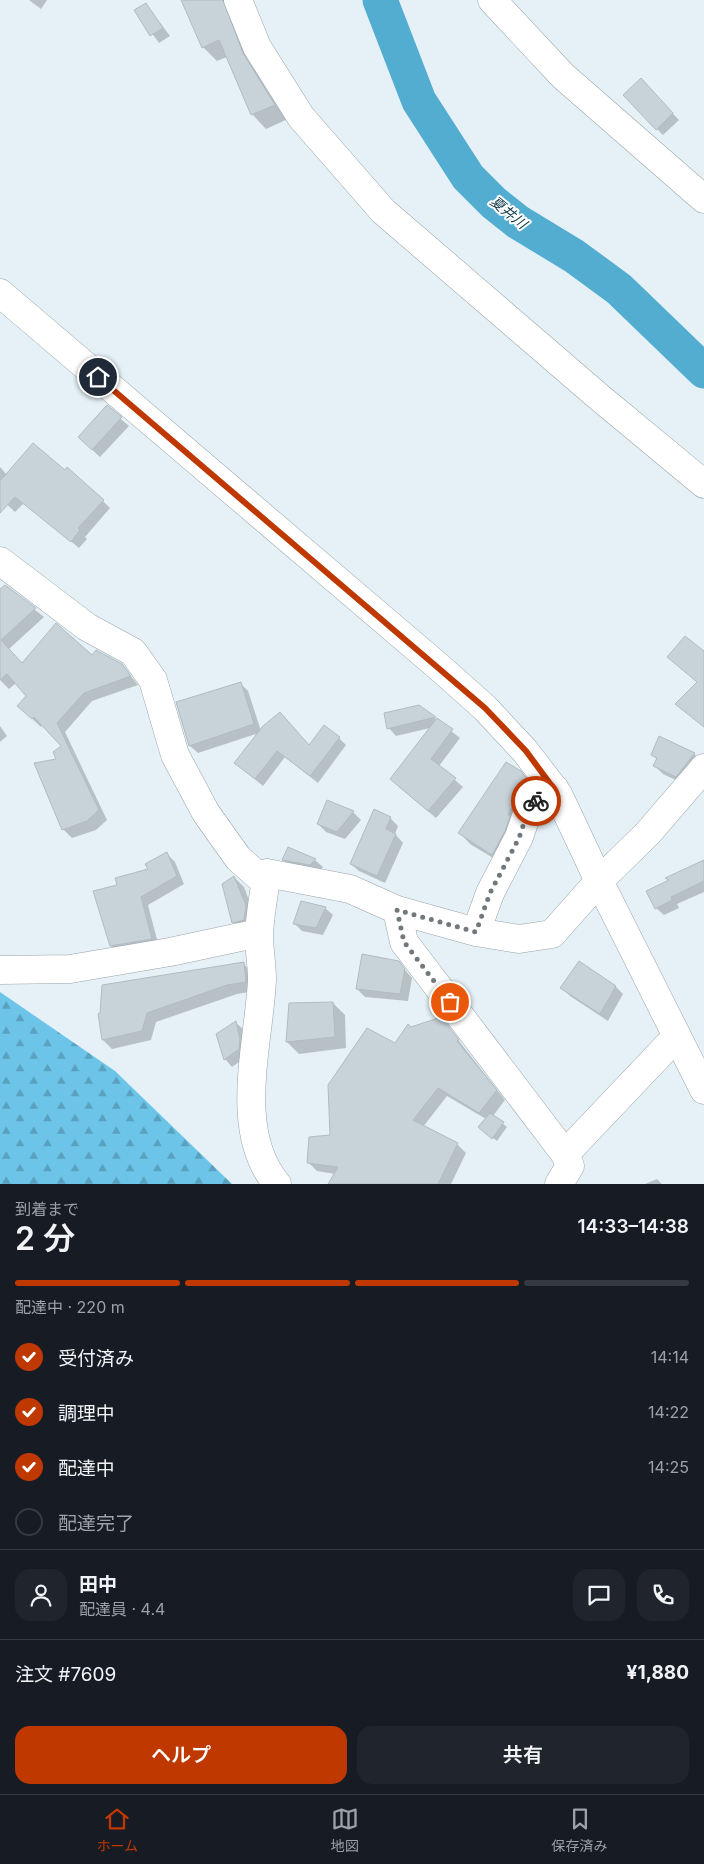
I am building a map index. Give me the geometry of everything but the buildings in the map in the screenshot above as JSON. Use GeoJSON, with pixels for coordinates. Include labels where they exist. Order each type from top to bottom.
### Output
{"type":"FeatureCollection","features":[{"type":"Feature","properties":{"kind":"street"},"geometry":{"type":"LineString","coordinates":[[238,0],[257,47],[301,117],[383,211],[599,397],[704,484]]}},
{"type":"Feature","properties":{"kind":"street"},"geometry":{"type":"LineString","coordinates":[[492,0],[563,76],[699,186]]}},
{"type":"Feature","properties":{"kind":"street"},"geometry":{"type":"LineString","coordinates":[[3,302],[466,691],[526,751],[554,789],[704,1090]]}},
{"type":"Feature","properties":{"kind":"street"},"geometry":{"type":"LineString","coordinates":[[0,561],[87,627],[133,652],[153,680],[175,755],[206,813],[238,858],[258,876],[267,874],[350,889],[397,910],[476,932],[519,938],[552,934],[599,881],[648,833],[704,768]]}},
{"type":"Feature","properties":{"kind":"street"},"geometry":{"type":"LineString","coordinates":[[476,932],[490,893],[519,838],[530,805],[554,789]]}},
{"type":"Feature","properties":{"kind":"street"},"geometry":{"type":"LineString","coordinates":[[267,874],[259,933],[262,979],[254,1049],[252,1124],[260,1157],[277,1184]]}},
{"type":"Feature","properties":{"kind":"street"},"geometry":{"type":"LineString","coordinates":[[397,910],[404,942],[566,1154],[570,1166],[559,1184]]}},
{"type":"Feature","properties":{"kind":"street"},"geometry":{"type":"LineString","coordinates":[[0,970],[70,969],[170,952],[259,933]]}},
{"type":"Feature","properties":{"kind":"street"},"geometry":{"type":"LineString","coordinates":[[566,1154],[677,1036]]}},
{"type":"Feature","properties":{"kind":"green space"},"geometry":{"type":"Polygon","coordinates":[[[0,992],[115,1071],[232,1184],[0,1184],[0,992]]]}},
{"type":"Feature","properties":{"kind":"waterway","name":"夏井川"},"geometry":{"type":"LineString","coordinates":[[380,0],[419,101],[468,177],[494,203],[518,222],[574,256],[619,289],[704,371]]}},
{"type":"Feature","properties":{"kind":"way so far"},"geometry":{"type":"LineString","coordinates":[[450,1002],[404,942],[397,910],[476,932],[490,893],[519,838],[530,805],[536,801]]}},
{"type":"Feature","properties":{"kind":"route"},"geometry":{"type":"LineString","coordinates":[[98,377],[485,708],[526,751],[554,789],[536,801]]}}]}
